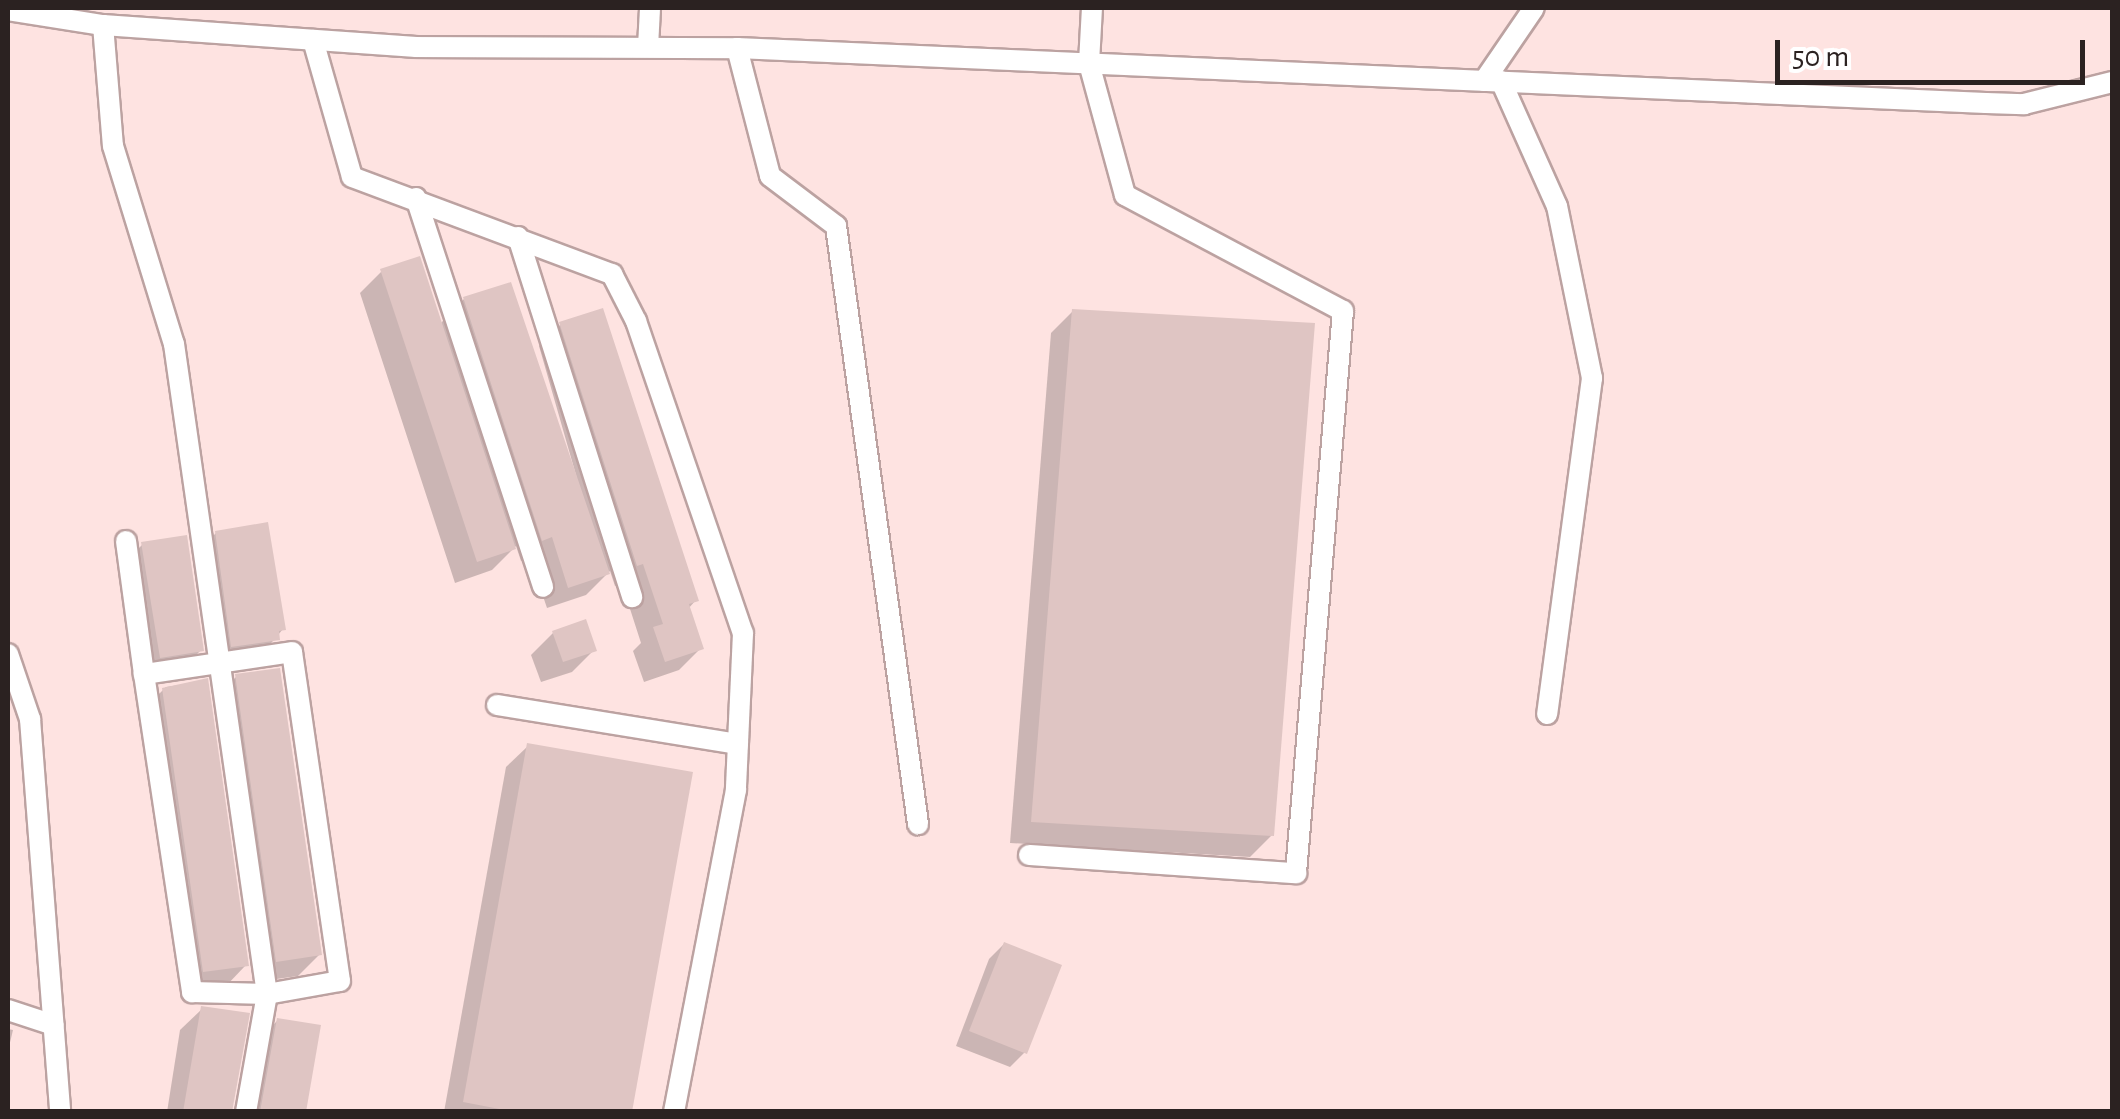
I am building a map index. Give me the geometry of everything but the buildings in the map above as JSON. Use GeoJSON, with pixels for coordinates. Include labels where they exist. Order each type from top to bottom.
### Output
{"type":"FeatureCollection","features":[{"type":"Feature","properties":{"kind":"lane"},"geometry":{"type":"LineString","coordinates":[[648,47],[650,8]]}},
{"type":"Feature","properties":{"kind":"lane"},"geometry":{"type":"LineString","coordinates":[[1030,855],[1296,873],[1320,621],[1342,311],[1125,195],[1089,62],[1092,8]]}},
{"type":"Feature","properties":{"kind":"lane"},"geometry":{"type":"LineString","coordinates":[[1493,81],[1534,8]]}},
{"type":"Feature","properties":{"kind":"lane"},"geometry":{"type":"LineString","coordinates":[[8,10],[103,25],[313,40],[737,48],[2024,104],[2112,82]]}},
{"type":"Feature","properties":{"kind":"lane"},"geometry":{"type":"LineString","coordinates":[[103,25],[113,146],[174,344],[267,994],[246,1112]]}},
{"type":"Feature","properties":{"kind":"lane"},"geometry":{"type":"LineString","coordinates":[[313,40],[352,177],[612,274],[636,321],[743,634],[736,790],[674,1112]]}},
{"type":"Feature","properties":{"kind":"lane"},"geometry":{"type":"LineString","coordinates":[[737,48],[770,176],[836,226],[918,824]]}},
{"type":"Feature","properties":{"kind":"lane"},"geometry":{"type":"LineString","coordinates":[[1493,81],[1556,206],[1592,378],[1548,714]]}},
{"type":"Feature","properties":{"kind":"lane"},"geometry":{"type":"LineString","coordinates":[[416,198],[543,586]]}},
{"type":"Feature","properties":{"kind":"lane"},"geometry":{"type":"LineString","coordinates":[[518,237],[632,597]]}},
{"type":"Feature","properties":{"kind":"lane"},"geometry":{"type":"LineString","coordinates":[[126,541],[144,674],[192,992],[267,994],[340,982],[292,652],[144,674]]}},
{"type":"Feature","properties":{"kind":"lane"},"geometry":{"type":"LineString","coordinates":[[8,654],[15,695],[30,719],[60,1112]]}},
{"type":"Feature","properties":{"kind":"lane"},"geometry":{"type":"LineString","coordinates":[[497,705],[738,744]]}},
{"type":"Feature","properties":{"kind":"lane"},"geometry":{"type":"LineString","coordinates":[[8,1010],[54,1026]]}}]}
